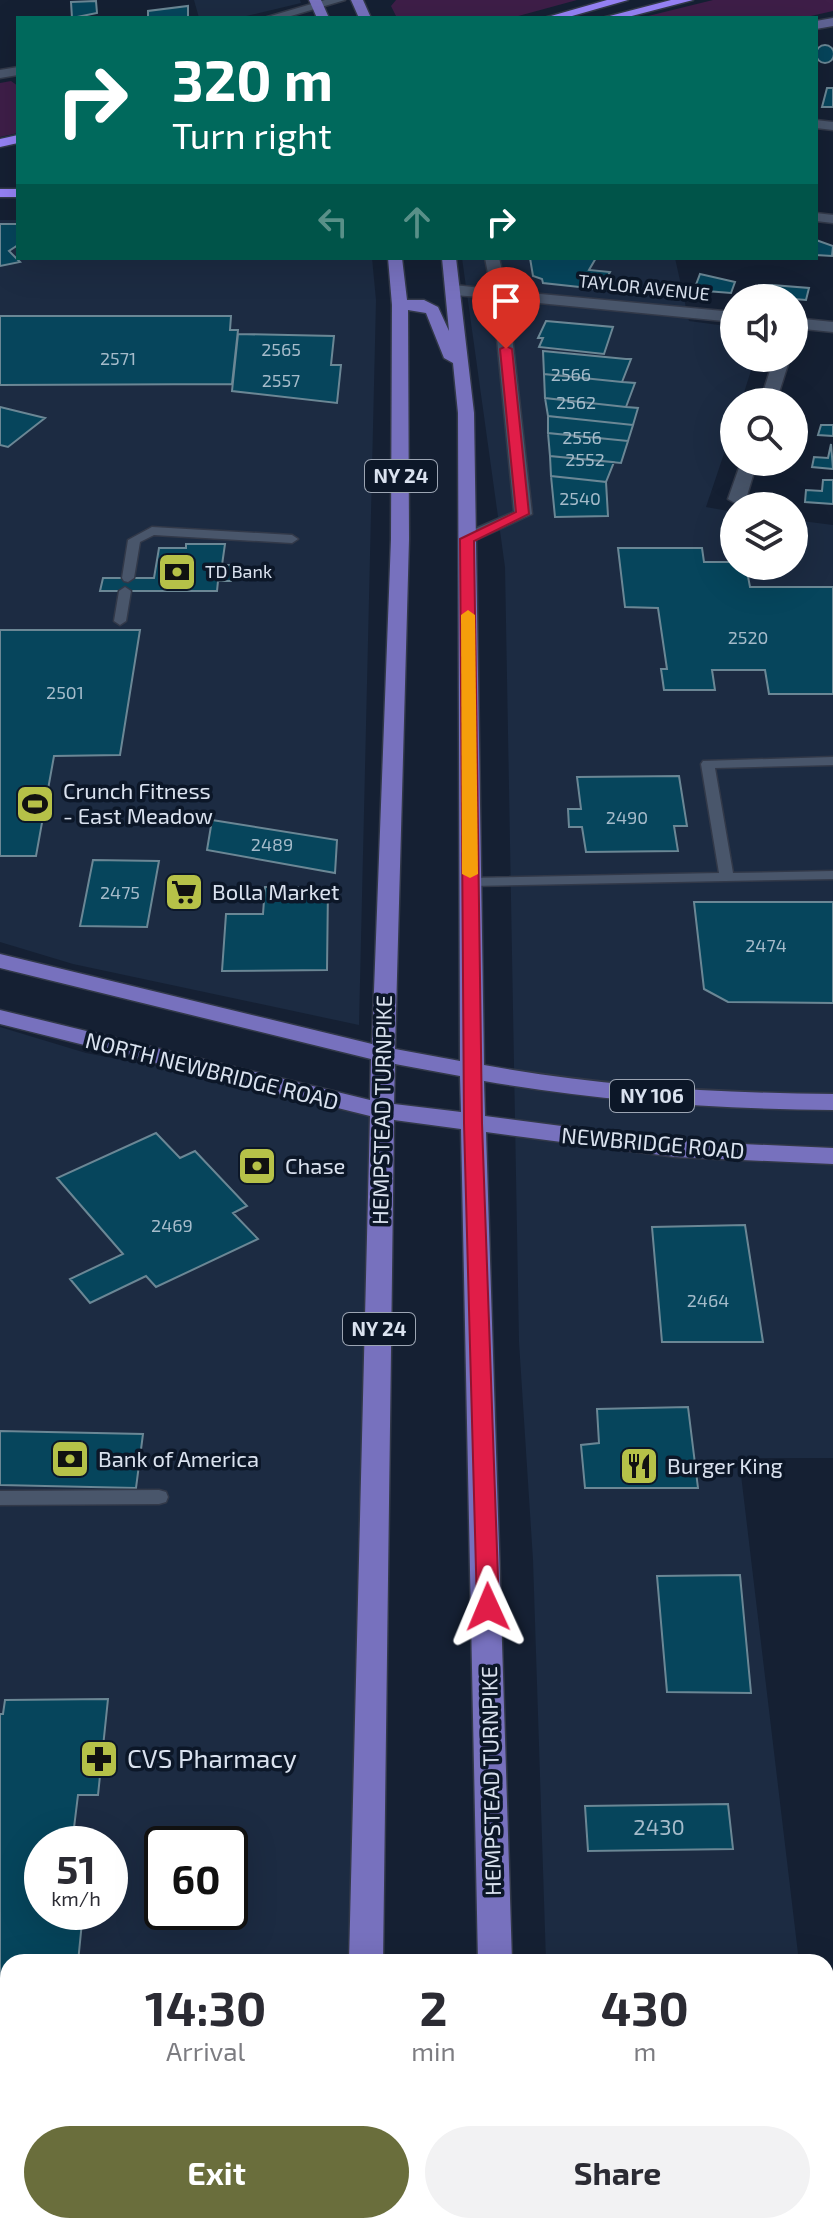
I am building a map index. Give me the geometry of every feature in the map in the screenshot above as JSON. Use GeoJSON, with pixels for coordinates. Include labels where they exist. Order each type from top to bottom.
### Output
{"type":"FeatureCollection","features":[{"type":"Feature","properties":{"kind":"highway"},"geometry":{"type":"LineString","coordinates":[[554,16],[588,0]]}},
{"type":"Feature","properties":{"kind":"highway"},"geometry":{"type":"LineString","coordinates":[[558,16],[622,0]]}},
{"type":"Feature","properties":{"kind":"highway"},"geometry":{"type":"LineString","coordinates":[[617,16],[686,0]]}},
{"type":"Feature","properties":{"kind":"main road","name":"HEMPSTEAD TURNPIKE"},"geometry":{"type":"LineString","coordinates":[[366,1954],[383,1054],[400,523],[400,305],[395,260]]}},
{"type":"Feature","properties":{"kind":"main road","name":"HEMPSTEAD TURNPIKE"},"geometry":{"type":"LineString","coordinates":[[449,260],[466,413],[472,1071],[495,1954]]}},
{"type":"Feature","properties":{"kind":"main road"},"geometry":{"type":"LineString","coordinates":[[400,305],[424,305],[435,313],[466,413]]}},
{"type":"Feature","properties":{"kind":"main road","name":"NY 106"},"geometry":{"type":"LineString","coordinates":[[0,961],[383,1054],[542,1084],[644,1096],[833,1102]]}},
{"type":"Feature","properties":{"kind":"main road","name":"NORTH NEWBRIDGE ROAD"},"geometry":{"type":"LineString","coordinates":[[0,1017],[334,1102],[473,1123]]}},
{"type":"Feature","properties":{"kind":"main road","name":"NEWBRIDGE ROAD"},"geometry":{"type":"LineString","coordinates":[[473,1123],[676,1149],[833,1156]]}},
{"type":"Feature","properties":{"kind":"street"},"geometry":{"type":"LineString","coordinates":[[280,16],[319,8],[339,0]]}},
{"type":"Feature","properties":{"kind":"street"},"geometry":{"type":"LineString","coordinates":[[467,539],[523,514],[500,294],[492,260]]}},
{"type":"Feature","properties":{"kind":"street","name":"TAYLOR AVENUE"},"geometry":{"type":"LineString","coordinates":[[454,290],[720,316]]}},
{"type":"Feature","properties":{"kind":"street"},"geometry":{"type":"LineString","coordinates":[[808,324],[833,327]]}},
{"type":"Feature","properties":{"kind":"lane"},"geometry":{"type":"LineString","coordinates":[[120,621],[134,540],[152,531],[292,539]]}},
{"type":"Feature","properties":{"kind":"lane"},"geometry":{"type":"LineString","coordinates":[[727,877],[708,764],[833,761]]}},
{"type":"Feature","properties":{"kind":"lane"},"geometry":{"type":"LineString","coordinates":[[470,882],[833,875]]}},
{"type":"Feature","properties":{"kind":"lane"},"geometry":{"type":"LineString","coordinates":[[0,1498],[159,1497]]}},
{"type":"Feature","properties":{"kind":"shaded area"},"geometry":{"type":"Polygon","coordinates":[[[194,0],[300,0],[301,3],[246,16],[198,16],[194,0]]]}},
{"type":"Feature","properties":{"kind":"shaded area"},"geometry":{"type":"Polygon","coordinates":[[[396,0],[577,0],[518,16],[396,16],[391,6],[396,0]]]}},
{"type":"Feature","properties":{"kind":"shaded area"},"geometry":{"type":"Polygon","coordinates":[[[713,0],[833,0],[833,11],[811,16],[648,16],[713,0]]]}},
{"type":"Feature","properties":{"kind":"shaded area"},"geometry":{"type":"Polygon","coordinates":[[[11,81],[16,85],[16,133],[0,137],[0,83],[11,81]]]}},
{"type":"Feature","properties":{"kind":"shaded area"},"geometry":{"type":"Polygon","coordinates":[[[0,220],[16,220],[16,260],[372,260],[376,300],[359,1025],[73,964],[0,942],[0,220]]]}},
{"type":"Feature","properties":{"kind":"shaded area"},"geometry":{"type":"Polygon","coordinates":[[[462,260],[675,260],[689,321],[720,325],[720,372],[751,372],[745,388],[720,388],[720,466],[706,507],[720,510],[720,580],[808,580],[808,522],[833,525],[833,1458],[739,1458],[798,1954],[546,1954],[533,1560],[519,1342],[505,567],[462,260]]]}},
{"type":"Feature","properties":{"kind":"shaded area"},"geometry":{"type":"Polygon","coordinates":[[[0,1027],[86,1053],[382,1110],[366,1954],[0,1954],[0,1027]]]}},
{"type":"Feature","properties":{"kind":"building"},"geometry":{"type":"Polygon","coordinates":[[[96,1],[97,13],[72,16],[71,2],[96,1]]]}},
{"type":"Feature","properties":{"kind":"building"},"geometry":{"type":"Polygon","coordinates":[[[188,6],[188,16],[148,16],[148,11],[188,6]]]}},
{"type":"Feature","properties":{"kind":"building"},"geometry":{"type":"Polygon","coordinates":[[[822,46],[828,46],[833,51],[833,57],[828,62],[818,58],[818,50],[822,46]]]}},
{"type":"Feature","properties":{"kind":"building"},"geometry":{"type":"Polygon","coordinates":[[[827,88],[833,88],[833,107],[822,107],[827,88]]]}},
{"type":"Feature","properties":{"kind":"building"},"geometry":{"type":"Polygon","coordinates":[[[0,224],[16,224],[16,246],[9,251],[20,262],[0,266],[0,224]]]}},
{"type":"Feature","properties":{"kind":"building"},"geometry":{"type":"Polygon","coordinates":[[[818,241],[833,246],[832,256],[818,255],[818,241]]]}},
{"type":"Feature","properties":{"kind":"building"},"geometry":{"type":"Polygon","coordinates":[[[530,260],[595,260],[589,270],[610,272],[606,279],[612,280],[607,290],[543,283],[542,279],[533,276],[530,260]]]}},
{"type":"Feature","properties":{"kind":"building"},"geometry":{"type":"Polygon","coordinates":[[[700,274],[735,282],[720,284],[720,292],[694,290],[700,274]]]}},
{"type":"Feature","properties":{"kind":"building"},"geometry":{"type":"Polygon","coordinates":[[[0,316],[231,316],[230,330],[238,330],[232,384],[0,385],[0,316]]]}},
{"type":"Feature","properties":{"kind":"building"},"geometry":{"type":"Polygon","coordinates":[[[546,321],[613,327],[604,354],[539,347],[543,338],[538,338],[546,321]]]}},
{"type":"Feature","properties":{"kind":"building"},"geometry":{"type":"Polygon","coordinates":[[[238,334],[334,336],[331,365],[341,365],[337,403],[232,391],[238,334]]]}},
{"type":"Feature","properties":{"kind":"building"},"geometry":{"type":"Polygon","coordinates":[[[543,351],[631,359],[622,382],[544,374],[543,351]]]}},
{"type":"Feature","properties":{"kind":"building"},"geometry":{"type":"Polygon","coordinates":[[[544,374],[635,383],[626,407],[545,398],[544,374]]]}},
{"type":"Feature","properties":{"kind":"building"},"geometry":{"type":"Polygon","coordinates":[[[545,398],[638,408],[633,425],[548,416],[545,398]]]}},
{"type":"Feature","properties":{"kind":"building"},"geometry":{"type":"Polygon","coordinates":[[[0,407],[45,418],[8,447],[0,445],[0,407]]]}},
{"type":"Feature","properties":{"kind":"building"},"geometry":{"type":"Polygon","coordinates":[[[548,416],[633,425],[628,441],[548,433],[548,416]]]}},
{"type":"Feature","properties":{"kind":"building"},"geometry":{"type":"Polygon","coordinates":[[[821,425],[833,425],[833,436],[818,435],[821,425]]]}},
{"type":"Feature","properties":{"kind":"building"},"geometry":{"type":"Polygon","coordinates":[[[548,433],[628,441],[621,463],[550,456],[548,433]]]}},
{"type":"Feature","properties":{"kind":"building"},"geometry":{"type":"Polygon","coordinates":[[[831,444],[833,469],[812,467],[814,457],[828,458],[831,444]]]}},
{"type":"Feature","properties":{"kind":"building"},"geometry":{"type":"Polygon","coordinates":[[[550,456],[614,462],[606,482],[551,476],[550,456]]]}},
{"type":"Feature","properties":{"kind":"building"},"geometry":{"type":"Polygon","coordinates":[[[551,476],[606,482],[608,516],[555,517],[551,476]]]}},
{"type":"Feature","properties":{"kind":"building"},"geometry":{"type":"Polygon","coordinates":[[[823,480],[833,480],[833,504],[808,502],[806,490],[822,491],[823,480]]]}},
{"type":"Feature","properties":{"kind":"building"},"geometry":{"type":"Polygon","coordinates":[[[186,544],[225,544],[222,565],[233,565],[231,581],[218,581],[217,591],[100,591],[103,578],[154,578],[159,548],[186,548],[186,544]]]}},
{"type":"Feature","properties":{"kind":"building"},"geometry":{"type":"Polygon","coordinates":[[[618,548],[702,548],[704,562],[720,562],[720,580],[749,580],[750,587],[833,587],[833,694],[769,694],[765,670],[712,670],[715,690],[664,690],[661,669],[667,669],[658,608],[625,607],[618,548]]]}},
{"type":"Feature","properties":{"kind":"building"},"geometry":{"type":"Polygon","coordinates":[[[0,630],[140,630],[120,755],[54,756],[36,856],[0,856],[0,630]]]}},
{"type":"Feature","properties":{"kind":"building"},"geometry":{"type":"Polygon","coordinates":[[[679,776],[687,826],[674,826],[678,851],[586,852],[582,827],[569,827],[568,809],[581,809],[577,777],[679,776]]]}},
{"type":"Feature","properties":{"kind":"building"},"geometry":{"type":"Polygon","coordinates":[[[212,820],[337,840],[335,873],[207,850],[212,820]]]}},
{"type":"Feature","properties":{"kind":"building"},"geometry":{"type":"Polygon","coordinates":[[[93,860],[159,861],[147,927],[80,926],[93,860]]]}},
{"type":"Feature","properties":{"kind":"building"},"geometry":{"type":"Polygon","coordinates":[[[265,887],[328,887],[327,970],[222,971],[226,914],[263,914],[265,887]]]}},
{"type":"Feature","properties":{"kind":"building"},"geometry":{"type":"Polygon","coordinates":[[[694,902],[833,902],[833,1003],[728,1002],[704,989],[694,902]]]}},
{"type":"Feature","properties":{"kind":"building"},"geometry":{"type":"Polygon","coordinates":[[[156,1133],[180,1158],[195,1151],[247,1206],[233,1213],[258,1239],[156,1287],[146,1276],[90,1303],[70,1279],[123,1254],[57,1178],[156,1133]]]}},
{"type":"Feature","properties":{"kind":"building"},"geometry":{"type":"Polygon","coordinates":[[[745,1225],[763,1342],[662,1342],[652,1227],[745,1225]]]}},
{"type":"Feature","properties":{"kind":"building","name":"Burger King"},"geometry":{"type":"Polygon","coordinates":[[[688,1407],[698,1488],[585,1488],[581,1445],[599,1443],[597,1409],[688,1407]]]}},
{"type":"Feature","properties":{"kind":"building","name":"Bank of America"},"geometry":{"type":"Polygon","coordinates":[[[0,1431],[143,1434],[136,1488],[0,1485],[0,1431]]]}},
{"type":"Feature","properties":{"kind":"building"},"geometry":{"type":"Polygon","coordinates":[[[740,1575],[751,1693],[667,1692],[657,1576],[740,1575]]]}},
{"type":"Feature","properties":{"kind":"building"},"geometry":{"type":"Polygon","coordinates":[[[108,1699],[98,1795],[78,1795],[74,1826],[24,1826],[24,1930],[81,1930],[79,1954],[0,1954],[0,1714],[3,1714],[5,1700],[108,1699]]]}},
{"type":"Feature","properties":{"kind":"building"},"geometry":{"type":"Polygon","coordinates":[[[728,1804],[733,1849],[588,1851],[585,1806],[728,1804]]]}},
{"type":"Feature","properties":{"kind":"slow traffic"},"geometry":{"type":"LineString","coordinates":[[468,615],[470,874]]}},
{"type":"Feature","properties":{"kind":"place","name":"TD Bank"},"geometry":{"type":"Point","coordinates":[177,572]}},
{"type":"Feature","properties":{"kind":"place","name":"Crunch Fitness - East Meadow"},"geometry":{"type":"Point","coordinates":[35,804]}},
{"type":"Feature","properties":{"kind":"place","name":"Bolla Market"},"geometry":{"type":"Point","coordinates":[184,892]}},
{"type":"Feature","properties":{"kind":"place","name":"Chase"},"geometry":{"type":"Point","coordinates":[257,1166]}},
{"type":"Feature","properties":{"kind":"place","name":"Bank of America"},"geometry":{"type":"Point","coordinates":[70,1459]}},
{"type":"Feature","properties":{"kind":"place","name":"Burger King"},"geometry":{"type":"Point","coordinates":[639,1466]}},
{"type":"Feature","properties":{"kind":"place","name":"CVS Pharmacy"},"geometry":{"type":"Point","coordinates":[99,1759]}},
{"type":"Feature","properties":{"kind":"route"},"geometry":{"type":"LineString","coordinates":[[488,1607],[473,1123],[467,539],[523,514],[506,349]]}}]}
